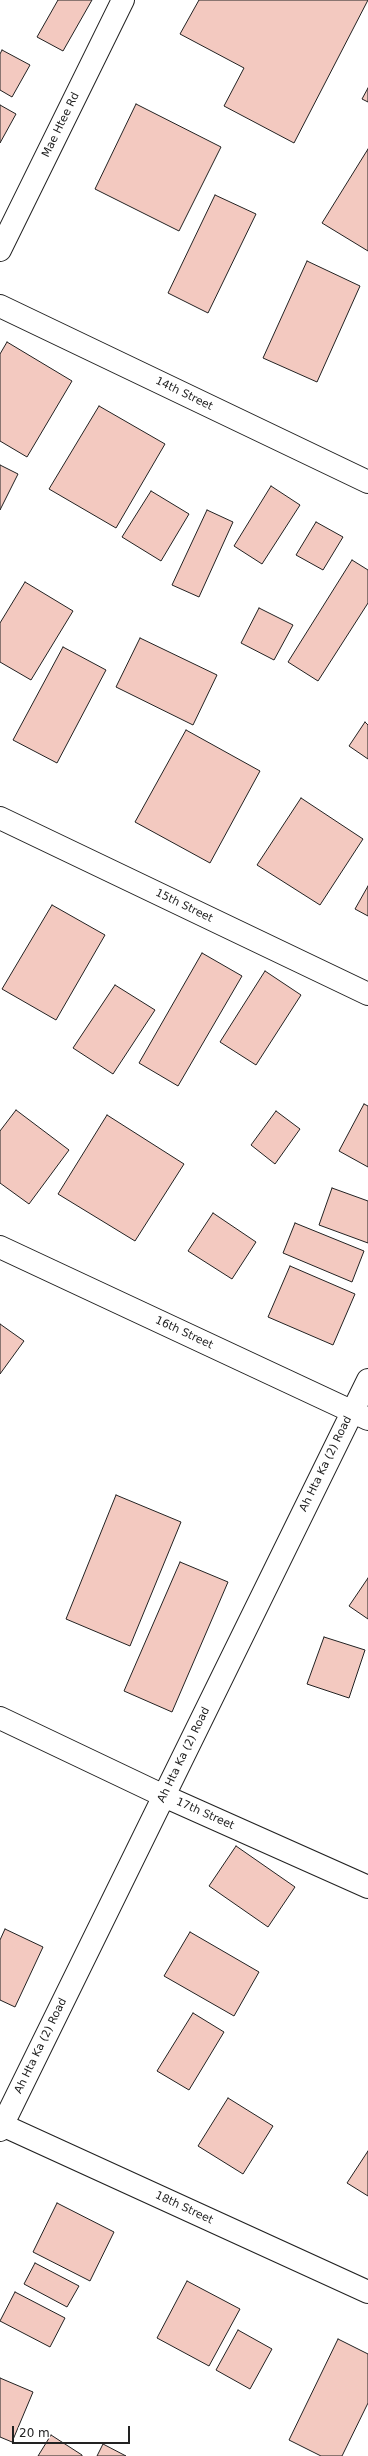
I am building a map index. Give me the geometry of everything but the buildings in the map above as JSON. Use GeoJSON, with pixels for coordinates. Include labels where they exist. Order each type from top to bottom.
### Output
{"type":"FeatureCollection","features":[{"type":"Feature","properties":{"kind":"street","name":"Mae Htee Rd"},"geometry":{"type":"LineString","coordinates":[[0,250],[123,0]]}},
{"type":"Feature","properties":{"kind":"street","name":"14th Street"},"geometry":{"type":"LineString","coordinates":[[0,306],[368,482]]}},
{"type":"Feature","properties":{"kind":"street","name":"15th Street"},"geometry":{"type":"LineString","coordinates":[[0,818],[368,994]]}},
{"type":"Feature","properties":{"kind":"street","name":"16th Street"},"geometry":{"type":"LineString","coordinates":[[0,1247],[360,1415]]}},
{"type":"Feature","properties":{"kind":"street","name":"Ah Hta Ka (2) Road"},"geometry":{"type":"LineString","coordinates":[[1,2126],[164,1796],[360,1415],[368,1380]]}},
{"type":"Feature","properties":{"kind":"street","name":"17th Street"},"geometry":{"type":"LineString","coordinates":[[0,1718],[164,1796],[368,1887]]}},
{"type":"Feature","properties":{"kind":"street","name":"18th Street"},"geometry":{"type":"LineString","coordinates":[[1,2126],[368,2292]]}}]}
